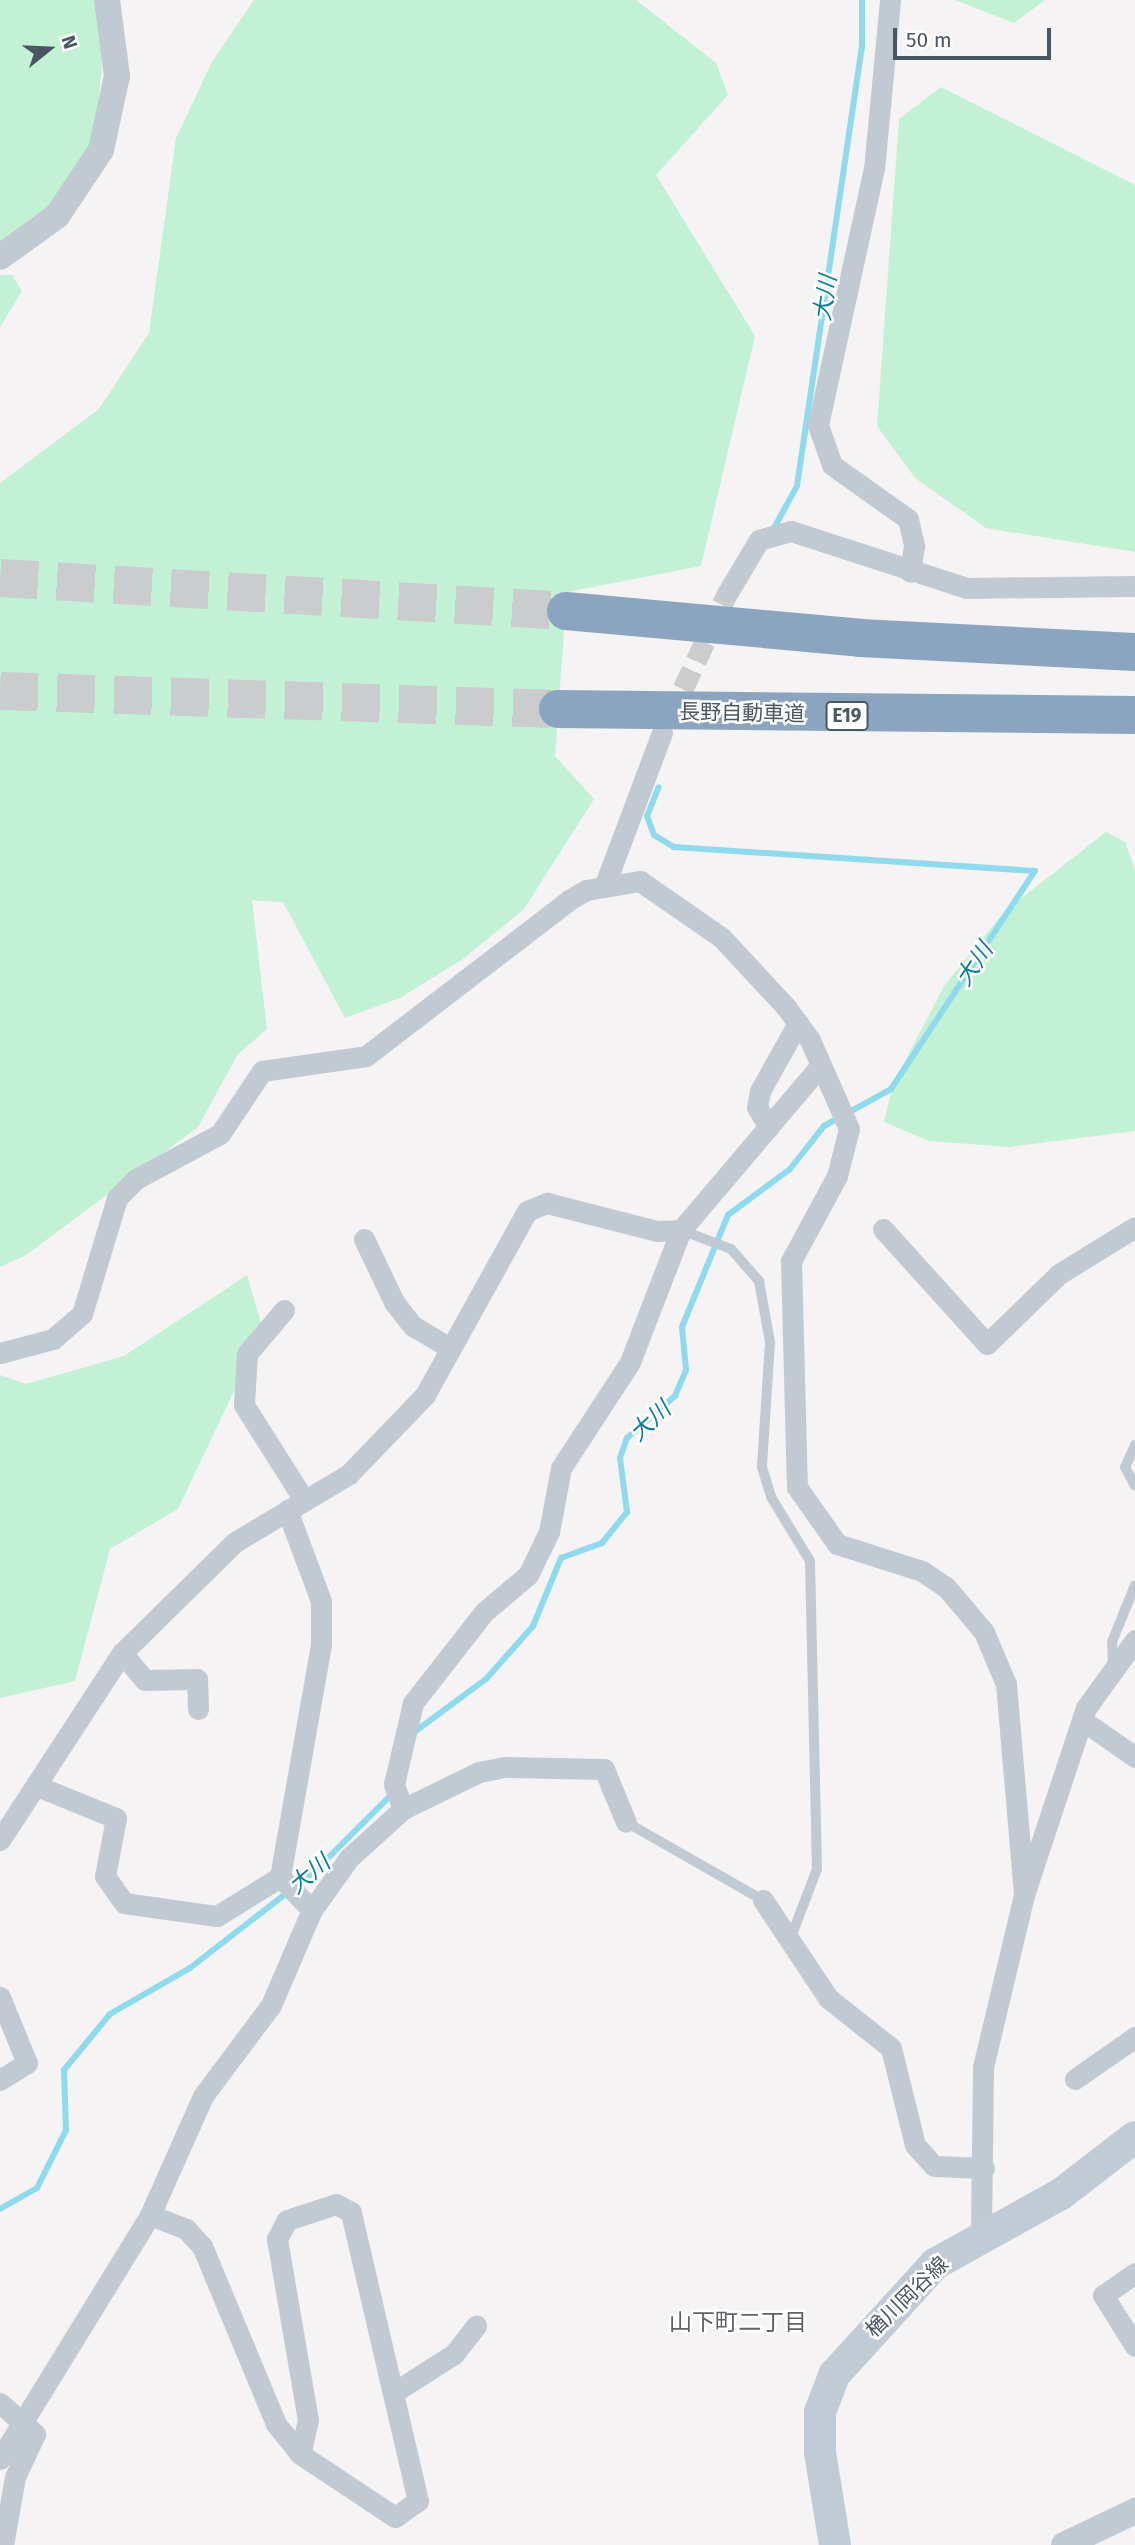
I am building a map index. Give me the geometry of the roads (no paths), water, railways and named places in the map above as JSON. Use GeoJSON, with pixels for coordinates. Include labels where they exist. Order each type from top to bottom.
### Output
{"type":"FeatureCollection","features":[{"type":"Feature","properties":{"kind":"highway"},"geometry":{"type":"LineString","coordinates":[[566,611],[860,638],[1135,652]]}},
{"type":"Feature","properties":{"kind":"highway","name":"長野自動車道"},"geometry":{"type":"LineString","coordinates":[[558,709],[1135,715]]}},
{"type":"Feature","properties":{"kind":"main road","name":"楢川岡谷線"},"geometry":{"type":"LineString","coordinates":[[835,2545],[820,2452],[820,2412],[834,2375],[935,2264],[981,2234],[1061,2194],[1135,2137]]}},
{"type":"Feature","properties":{"kind":"street"},"geometry":{"type":"LineString","coordinates":[[0,257],[57,216],[102,150],[117,76],[107,0]]}},
{"type":"Feature","properties":{"kind":"street"},"geometry":{"type":"LineString","coordinates":[[890,0],[874,168],[818,425],[832,465],[908,519],[914,546],[910,572]]}},
{"type":"Feature","properties":{"kind":"street"},"geometry":{"type":"LineString","coordinates":[[728,592],[759,540],[773,532],[791,531],[910,572],[966,588],[1135,586]]}},
{"type":"Feature","properties":{"kind":"street"},"geometry":{"type":"LineString","coordinates":[[604,887],[662,733]]}},
{"type":"Feature","properties":{"kind":"street"},"geometry":{"type":"LineString","coordinates":[[0,1353],[52,1339],[82,1314],[117,1198],[146,1173],[220,1135],[262,1071],[366,1056],[391,1042],[569,900],[604,887],[640,881],[672,899],[721,937],[798,1023],[821,1065],[849,1129],[837,1176],[792,1261],[797,1487],[837,1544],[922,1571],[946,1587],[984,1632],[1006,1685],[1024,1895]]}},
{"type":"Feature","properties":{"kind":"street"},"geometry":{"type":"LineString","coordinates":[[769,1127],[757,1107],[760,1091],[798,1023]]}},
{"type":"Feature","properties":{"kind":"street"},"geometry":{"type":"LineString","coordinates":[[403,1809],[394,1784],[414,1703],[484,1612],[528,1574],[549,1532],[561,1468],[630,1362],[681,1230],[821,1065]]}},
{"type":"Feature","properties":{"kind":"street"},"geometry":{"type":"LineString","coordinates":[[0,1840],[122,1653],[235,1542],[295,1505],[377,1448],[425,1395],[527,1210],[547,1203],[657,1231],[681,1230]]}},
{"type":"Feature","properties":{"kind":"street"},"geometry":{"type":"LineString","coordinates":[[883,1229],[986,1344],[1059,1273],[1135,1227]]}},
{"type":"Feature","properties":{"kind":"street"},"geometry":{"type":"LineString","coordinates":[[364,1239],[394,1303],[413,1326],[450,1348]]}},
{"type":"Feature","properties":{"kind":"street"},"geometry":{"type":"LineString","coordinates":[[37,1786],[116,1818],[105,1876],[124,1903],[217,1916],[281,1877],[321,1644],[321,1601],[295,1505],[244,1405],[247,1354],[284,1310]]}},
{"type":"Feature","properties":{"kind":"street"},"geometry":{"type":"LineString","coordinates":[[981,2234],[984,2168],[983,2067],[1024,1895],[1082,1720],[1135,1640]]}},
{"type":"Feature","properties":{"kind":"street"},"geometry":{"type":"LineString","coordinates":[[122,1653],[145,1680],[197,1679],[198,1709]]}},
{"type":"Feature","properties":{"kind":"street"},"geometry":{"type":"LineString","coordinates":[[1082,1720],[1135,1757]]}},
{"type":"Feature","properties":{"kind":"street"},"geometry":{"type":"LineString","coordinates":[[0,2459],[150,2215],[203,2096],[271,2005],[312,1910],[349,1858],[403,1809],[447,1783],[505,1767],[604,1769],[626,1822]]}},
{"type":"Feature","properties":{"kind":"street"},"geometry":{"type":"LineString","coordinates":[[281,1877],[312,1910]]}},
{"type":"Feature","properties":{"kind":"street"},"geometry":{"type":"LineString","coordinates":[[763,1900],[792,1937],[828,1998],[891,2048],[915,2145],[934,2166],[984,2168]]}},
{"type":"Feature","properties":{"kind":"street"},"geometry":{"type":"LineString","coordinates":[[0,1997],[27,2063],[0,2080]]}},
{"type":"Feature","properties":{"kind":"street"},"geometry":{"type":"LineString","coordinates":[[1075,2079],[1135,2037]]}},
{"type":"Feature","properties":{"kind":"street"},"geometry":{"type":"LineString","coordinates":[[150,2215],[186,2229],[202,2246],[276,2424],[300,2454],[384,2514],[404,2515],[418,2501],[351,2212],[336,2204],[287,2220],[277,2239],[308,2420],[300,2454]]}},
{"type":"Feature","properties":{"kind":"street"},"geometry":{"type":"LineString","coordinates":[[1135,2273],[1103,2295],[1135,2346]]}},
{"type":"Feature","properties":{"kind":"street"},"geometry":{"type":"LineString","coordinates":[[393,2393],[454,2354],[476,2326]]}},
{"type":"Feature","properties":{"kind":"street"},"geometry":{"type":"LineString","coordinates":[[0,2403],[35,2434],[15,2477],[3,2545]]}},
{"type":"Feature","properties":{"kind":"street"},"geometry":{"type":"LineString","coordinates":[[1065,2545],[1135,2511]]}},
{"type":"Feature","properties":{"kind":"lane"},"geometry":{"type":"LineString","coordinates":[[681,1230],[731,1249],[759,1281],[770,1342],[762,1467],[771,1497],[810,1562],[817,1868],[792,1937]]}},
{"type":"Feature","properties":{"kind":"lane"},"geometry":{"type":"LineString","coordinates":[[1135,1445],[1125,1467],[1135,1486]]}},
{"type":"Feature","properties":{"kind":"lane"},"geometry":{"type":"LineString","coordinates":[[1113,1670],[1112,1642],[1135,1585]]}},
{"type":"Feature","properties":{"kind":"lane"},"geometry":{"type":"LineString","coordinates":[[626,1822],[763,1900]]}},
{"type":"Feature","properties":{"kind":"waterway","name":"大川"},"geometry":{"type":"LineString","coordinates":[[773,530],[797,486],[862,47],[862,0]]}},
{"type":"Feature","properties":{"kind":"waterway","name":"大川"},"geometry":{"type":"LineString","coordinates":[[413,1733],[486,1679],[533,1626],[561,1558],[602,1543],[627,1512],[620,1458],[627,1438],[675,1396],[686,1370],[682,1327],[728,1215],[790,1169],[824,1126],[891,1089],[1035,871],[674,847],[654,835],[647,816],[659,787]]}},
{"type":"Feature","properties":{"kind":"waterway","name":"大川"},"geometry":{"type":"LineString","coordinates":[[0,2209],[37,2188],[66,2130],[64,2070],[110,2014],[190,1968],[315,1871],[392,1794]]}},
{"type":"Feature","properties":{"kind":"tunnel"},"geometry":{"type":"LineString","coordinates":[[0,578],[566,611]]}},
{"type":"Feature","properties":{"kind":"tunnel"},"geometry":{"type":"LineString","coordinates":[[670,717],[728,592]]}},
{"type":"Feature","properties":{"kind":"tunnel"},"geometry":{"type":"LineString","coordinates":[[0,691],[558,709]]}},
{"type":"Feature","properties":{"kind":"district","name":"山下町二丁目"},"geometry":{"type":"Point","coordinates":[738,2322]}}]}
